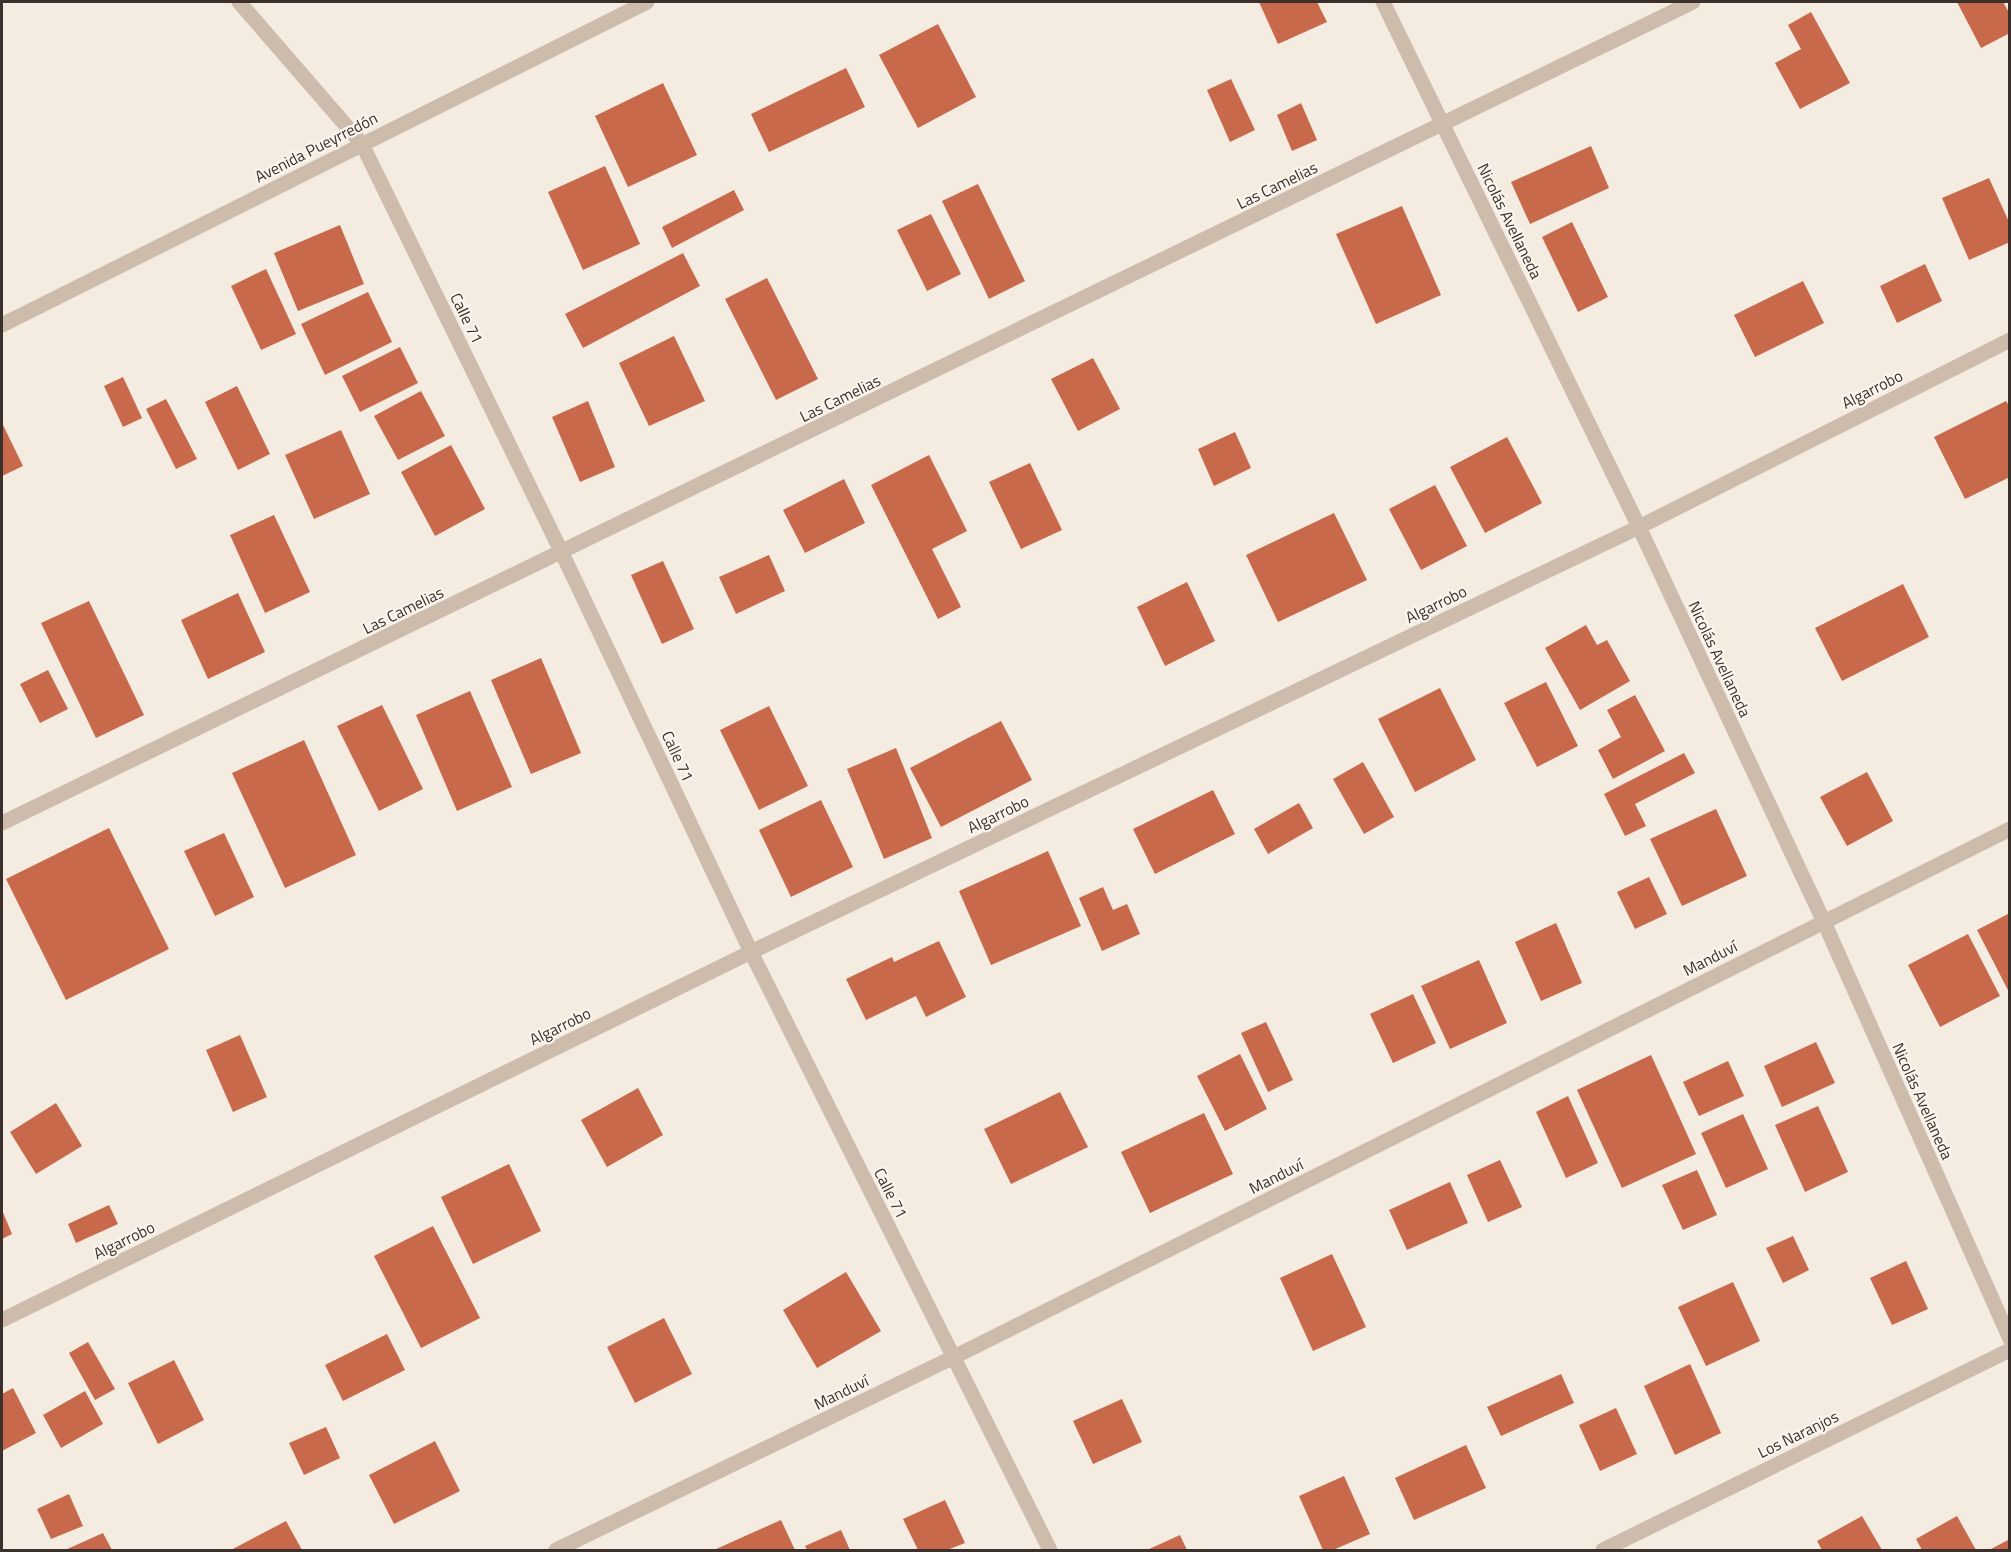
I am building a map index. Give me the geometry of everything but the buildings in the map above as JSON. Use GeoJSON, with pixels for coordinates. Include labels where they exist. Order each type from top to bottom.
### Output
{"type":"FeatureCollection","features":[{"type":"Feature","properties":{"kind":"street","name":"Calle 71"},"geometry":{"type":"LineString","coordinates":[[239,2],[362,144],[562,553],[751,952],[1050,1551]]}},
{"type":"Feature","properties":{"kind":"street","name":"Avenida Pueyrredón"},"geometry":{"type":"LineString","coordinates":[[2,325],[647,2]]}},
{"type":"Feature","properties":{"kind":"street","name":"Nicolás Avellaneda"},"geometry":{"type":"LineString","coordinates":[[1383,2],[1639,527],[1824,922],[2010,1339]]}},
{"type":"Feature","properties":{"kind":"street","name":"Las Camelias"},"geometry":{"type":"LineString","coordinates":[[2,823],[1693,2]]}},
{"type":"Feature","properties":{"kind":"street","name":"Algarrobo"},"geometry":{"type":"LineString","coordinates":[[2,1320],[751,952],[1639,527],[2010,340]]}},
{"type":"Feature","properties":{"kind":"street","name":"Manduví"},"geometry":{"type":"LineString","coordinates":[[556,1551],[954,1357],[2010,829]]}},
{"type":"Feature","properties":{"kind":"street","name":"Los Naranjos"},"geometry":{"type":"LineString","coordinates":[[1603,1551],[2010,1350]]}}]}
